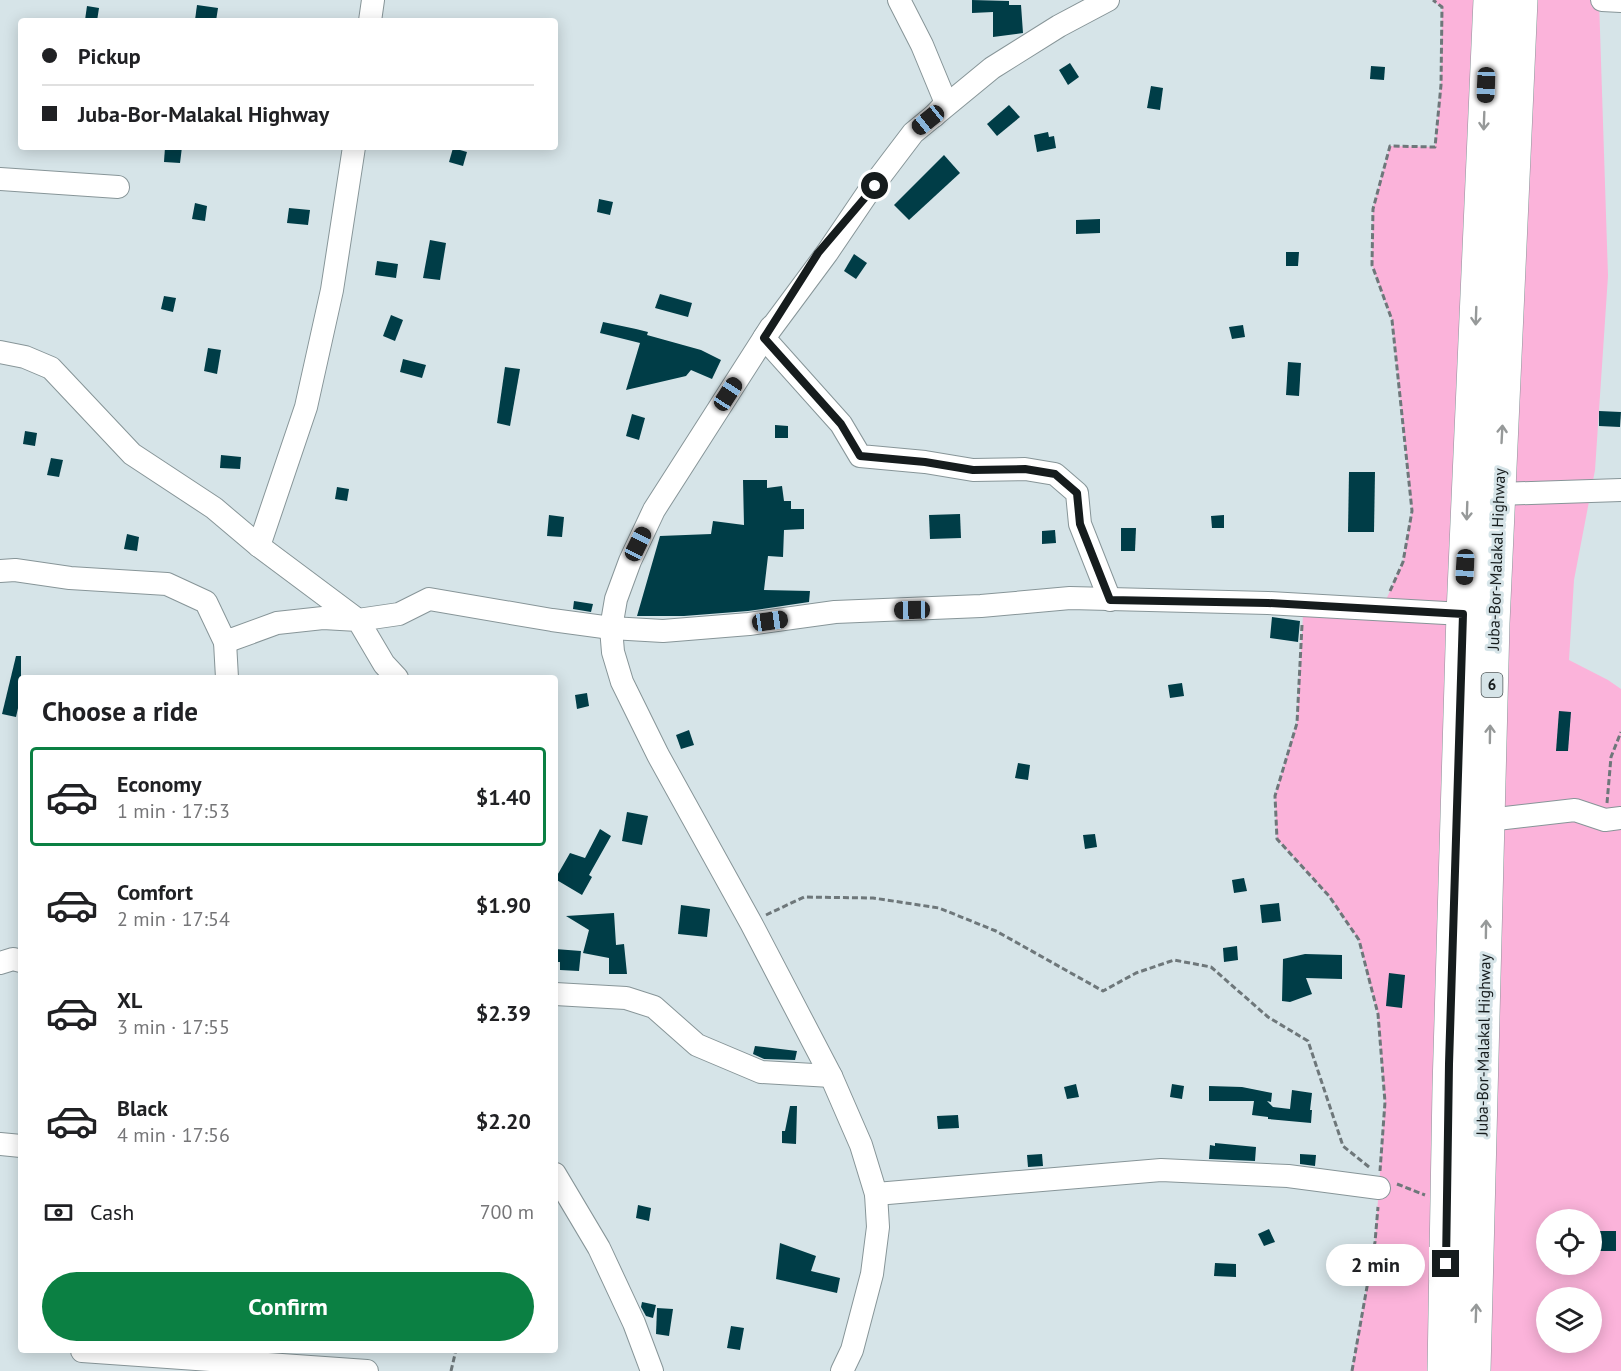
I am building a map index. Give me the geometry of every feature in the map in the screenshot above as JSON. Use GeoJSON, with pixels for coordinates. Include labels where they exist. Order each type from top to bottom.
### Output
{"type":"FeatureCollection","features":[{"type":"Feature","properties":{"kind":"highway","name":"Juba-Bor-Malakal Highway"},"geometry":{"type":"LineString","coordinates":[[1444,1371],[1449,1064],[1463,614],[1490,0]]}},
{"type":"Feature","properties":{"kind":"highway","name":"Juba-Bor-Malakal Highway"},"geometry":{"type":"LineString","coordinates":[[1474,1371],[1493,623],[1521,0]]}},
{"type":"Feature","properties":{"kind":"street"},"geometry":{"type":"LineString","coordinates":[[370,18],[373,0]]}},
{"type":"Feature","properties":{"kind":"street"},"geometry":{"type":"LineString","coordinates":[[842,1371],[852,1350],[872,1274],[878,1227],[876,1194],[861,1145],[831,1076],[751,923],[658,755],[622,682],[613,652],[611,628],[616,599],[630,561],[654,510],[818,253],[946,103],[922,45],[899,0]]}},
{"type":"Feature","properties":{"kind":"street"},"geometry":{"type":"LineString","coordinates":[[764,338],[827,253],[869,190],[913,133],[992,68],[1059,26],[1108,0]]}},
{"type":"Feature","properties":{"kind":"street"},"geometry":{"type":"LineString","coordinates":[[1602,0],[1621,2]]}},
{"type":"Feature","properties":{"kind":"street"},"geometry":{"type":"LineString","coordinates":[[259,546],[306,407],[332,290],[354,150]]}},
{"type":"Feature","properties":{"kind":"street"},"geometry":{"type":"LineString","coordinates":[[0,179],[118,187]]}},
{"type":"Feature","properties":{"kind":"street"},"geometry":{"type":"LineString","coordinates":[[764,338],[841,424],[860,456],[925,462],[973,470],[1025,469],[1055,474],[1077,493],[1080,524],[1110,600]]}},
{"type":"Feature","properties":{"kind":"street"},"geometry":{"type":"LineString","coordinates":[[0,352],[25,357],[51,368],[132,454],[214,508],[259,546],[358,620],[384,664],[394,675]]}},
{"type":"Feature","properties":{"kind":"street"},"geometry":{"type":"LineString","coordinates":[[1499,494],[1621,490]]}},
{"type":"Feature","properties":{"kind":"street"},"geometry":{"type":"LineString","coordinates":[[0,571],[15,570],[70,578],[167,584],[206,602],[225,642],[227,675]]}},
{"type":"Feature","properties":{"kind":"street"},"geometry":{"type":"LineString","coordinates":[[225,642],[277,623],[323,618],[358,620],[399,614],[429,599],[552,620],[611,628],[663,631],[749,624],[835,612],[970,607],[1070,598],[1268,603],[1463,614]]}},
{"type":"Feature","properties":{"kind":"street"},"geometry":{"type":"LineString","coordinates":[[1488,820],[1575,810],[1613,819]]}},
{"type":"Feature","properties":{"kind":"street"},"geometry":{"type":"LineString","coordinates":[[0,963],[13,959],[18,960]]}},
{"type":"Feature","properties":{"kind":"street"},"geometry":{"type":"LineString","coordinates":[[558,994],[626,998],[654,1007],[696,1045],[761,1072],[831,1076]]}},
{"type":"Feature","properties":{"kind":"street"},"geometry":{"type":"LineString","coordinates":[[0,1144],[18,1146]]}},
{"type":"Feature","properties":{"kind":"street"},"geometry":{"type":"LineString","coordinates":[[876,1194],[1161,1170],[1379,1182]]}},
{"type":"Feature","properties":{"kind":"street"},"geometry":{"type":"LineString","coordinates":[[558,1179],[599,1248],[634,1323],[651,1371]]}},
{"type":"Feature","properties":{"kind":"street"},"geometry":{"type":"LineString","coordinates":[[80,1358],[335,1360],[367,1371]]}},
{"type":"Feature","properties":{"kind":"path"},"geometry":{"type":"LineString","coordinates":[[1381,611],[1403,562],[1412,511],[1392,320],[1372,265],[1373,209],[1390,146],[1435,147],[1441,85],[1442,8],[1432,0]]}},
{"type":"Feature","properties":{"kind":"path"},"geometry":{"type":"LineString","coordinates":[[1303,615],[1297,723],[1275,796],[1277,839],[1329,896],[1359,940],[1378,1014],[1385,1102],[1375,1242],[1352,1371]]}},
{"type":"Feature","properties":{"kind":"path"},"geometry":{"type":"LineString","coordinates":[[1613,819],[1611,757],[1621,732]]}},
{"type":"Feature","properties":{"kind":"path"},"geometry":{"type":"LineString","coordinates":[[751,923],[804,897],[873,898],[939,908],[996,931],[1103,990],[1136,973],[1174,960],[1211,968],[1268,1017],[1308,1041],[1344,1146],[1379,1182],[1448,1200]]}},
{"type":"Feature","properties":{"kind":"path"},"geometry":{"type":"LineString","coordinates":[[451,1371],[455,1353]]}},
{"type":"Feature","properties":{"kind":"shaded area"},"geometry":{"type":"Polygon","coordinates":[[[1433,0],[1599,0],[1608,276],[1595,470],[1574,580],[1569,660],[1621,689],[1621,1371],[1352,1371],[1375,1242],[1385,1102],[1378,1014],[1359,940],[1329,896],[1277,839],[1275,796],[1297,723],[1303,615],[1381,611],[1403,562],[1412,511],[1392,320],[1372,265],[1373,209],[1390,146],[1435,147],[1441,85],[1442,8],[1433,0]]]}},
{"type":"Feature","properties":{"kind":"building"},"geometry":{"type":"Polygon","coordinates":[[[972,0],[1009,1],[1009,5],[1021,5],[1023,33],[993,37],[993,12],[972,13],[972,0]]]}},
{"type":"Feature","properties":{"kind":"building"},"geometry":{"type":"Polygon","coordinates":[[[197,5],[218,8],[216,18],[195,18],[197,5]]]}},
{"type":"Feature","properties":{"kind":"building"},"geometry":{"type":"Polygon","coordinates":[[[87,6],[99,8],[97,18],[85,18],[87,6]]]}},
{"type":"Feature","properties":{"kind":"building"},"geometry":{"type":"Polygon","coordinates":[[[1070,63],[1079,77],[1068,85],[1059,70],[1070,63]]]}},
{"type":"Feature","properties":{"kind":"building"},"geometry":{"type":"Polygon","coordinates":[[[1371,66],[1385,67],[1384,80],[1370,79],[1371,66]]]}},
{"type":"Feature","properties":{"kind":"building"},"geometry":{"type":"Polygon","coordinates":[[[1151,86],[1163,88],[1160,110],[1147,108],[1151,86]]]}},
{"type":"Feature","properties":{"kind":"building"},"geometry":{"type":"Polygon","coordinates":[[[1009,105],[1020,117],[997,136],[987,124],[1009,105]]]}},
{"type":"Feature","properties":{"kind":"building"},"geometry":{"type":"Polygon","coordinates":[[[1048,132],[1049,137],[1054,136],[1056,148],[1037,152],[1034,135],[1048,132]]]}},
{"type":"Feature","properties":{"kind":"building"},"geometry":{"type":"Polygon","coordinates":[[[165,150],[182,150],[180,163],[164,162],[165,150]]]}},
{"type":"Feature","properties":{"kind":"building"},"geometry":{"type":"Polygon","coordinates":[[[452,150],[467,152],[463,166],[449,162],[452,150]]]}},
{"type":"Feature","properties":{"kind":"building"},"geometry":{"type":"Polygon","coordinates":[[[944,155],[960,173],[909,220],[894,205],[944,155]]]}},
{"type":"Feature","properties":{"kind":"building"},"geometry":{"type":"Polygon","coordinates":[[[599,199],[613,202],[610,215],[597,212],[599,199]]]}},
{"type":"Feature","properties":{"kind":"building"},"geometry":{"type":"Polygon","coordinates":[[[195,203],[207,206],[205,221],[192,219],[195,203]]]}},
{"type":"Feature","properties":{"kind":"building"},"geometry":{"type":"Polygon","coordinates":[[[289,208],[310,210],[308,225],[287,223],[289,208]]]}},
{"type":"Feature","properties":{"kind":"building"},"geometry":{"type":"Polygon","coordinates":[[[1100,219],[1100,233],[1076,234],[1076,220],[1100,219]]]}},
{"type":"Feature","properties":{"kind":"building"},"geometry":{"type":"Polygon","coordinates":[[[430,240],[446,243],[440,280],[423,278],[430,240]]]}},
{"type":"Feature","properties":{"kind":"building"},"geometry":{"type":"Polygon","coordinates":[[[1286,252],[1299,252],[1298,266],[1286,266],[1286,252]]]}},
{"type":"Feature","properties":{"kind":"building"},"geometry":{"type":"Polygon","coordinates":[[[854,254],[867,263],[856,279],[844,271],[854,254]]]}},
{"type":"Feature","properties":{"kind":"building"},"geometry":{"type":"Polygon","coordinates":[[[377,261],[398,264],[396,278],[375,275],[377,261]]]}},
{"type":"Feature","properties":{"kind":"building"},"geometry":{"type":"Polygon","coordinates":[[[660,294],[692,303],[688,317],[655,308],[660,294]]]}},
{"type":"Feature","properties":{"kind":"building"},"geometry":{"type":"Polygon","coordinates":[[[164,296],[176,298],[173,312],[161,309],[164,296]]]}},
{"type":"Feature","properties":{"kind":"building"},"geometry":{"type":"Polygon","coordinates":[[[391,315],[403,320],[395,341],[383,336],[391,315]]]}},
{"type":"Feature","properties":{"kind":"building"},"geometry":{"type":"Polygon","coordinates":[[[603,322],[648,332],[647,335],[701,350],[721,360],[712,379],[691,370],[686,376],[626,390],[640,343],[600,333],[603,322]]]}},
{"type":"Feature","properties":{"kind":"building"},"geometry":{"type":"Polygon","coordinates":[[[1243,325],[1245,337],[1232,339],[1229,327],[1243,325]]]}},
{"type":"Feature","properties":{"kind":"building"},"geometry":{"type":"Polygon","coordinates":[[[208,348],[221,350],[217,374],[204,371],[208,348]]]}},
{"type":"Feature","properties":{"kind":"building"},"geometry":{"type":"Polygon","coordinates":[[[403,359],[426,365],[422,378],[400,372],[403,359]]]}},
{"type":"Feature","properties":{"kind":"building"},"geometry":{"type":"Polygon","coordinates":[[[1288,362],[1301,363],[1299,396],[1286,395],[1288,362]]]}},
{"type":"Feature","properties":{"kind":"building"},"geometry":{"type":"Polygon","coordinates":[[[505,367],[520,369],[510,426],[497,423],[505,367]]]}},
{"type":"Feature","properties":{"kind":"building"},"geometry":{"type":"Polygon","coordinates":[[[1599,411],[1621,412],[1620,427],[1599,426],[1599,411]]]}},
{"type":"Feature","properties":{"kind":"building"},"geometry":{"type":"Polygon","coordinates":[[[632,414],[645,418],[639,440],[626,436],[632,414]]]}},
{"type":"Feature","properties":{"kind":"building"},"geometry":{"type":"Polygon","coordinates":[[[775,425],[788,426],[788,438],[775,438],[775,425]]]}},
{"type":"Feature","properties":{"kind":"building"},"geometry":{"type":"Polygon","coordinates":[[[25,431],[37,433],[35,446],[23,444],[25,431]]]}},
{"type":"Feature","properties":{"kind":"building"},"geometry":{"type":"Polygon","coordinates":[[[221,455],[241,457],[240,469],[220,468],[221,455]]]}},
{"type":"Feature","properties":{"kind":"building"},"geometry":{"type":"Polygon","coordinates":[[[51,458],[63,460],[59,477],[47,475],[51,458]]]}},
{"type":"Feature","properties":{"kind":"building"},"geometry":{"type":"Polygon","coordinates":[[[1349,472],[1375,472],[1374,532],[1348,532],[1349,472]]]}},
{"type":"Feature","properties":{"kind":"building"},"geometry":{"type":"Polygon","coordinates":[[[743,480],[767,480],[767,488],[782,486],[784,501],[791,501],[791,509],[804,509],[804,529],[784,530],[783,557],[768,556],[764,590],[810,591],[809,602],[748,611],[684,616],[637,616],[660,536],[711,534],[713,521],[744,525],[743,480]]]}},
{"type":"Feature","properties":{"kind":"building"},"geometry":{"type":"Polygon","coordinates":[[[337,487],[349,489],[347,501],[335,499],[337,487]]]}},
{"type":"Feature","properties":{"kind":"building"},"geometry":{"type":"Polygon","coordinates":[[[960,514],[961,538],[930,539],[929,515],[960,514]]]}},
{"type":"Feature","properties":{"kind":"building"},"geometry":{"type":"Polygon","coordinates":[[[549,515],[564,517],[562,537],[547,536],[549,515]]]}},
{"type":"Feature","properties":{"kind":"building"},"geometry":{"type":"Polygon","coordinates":[[[1224,515],[1224,528],[1212,528],[1211,516],[1224,515]]]}},
{"type":"Feature","properties":{"kind":"building"},"geometry":{"type":"Polygon","coordinates":[[[1121,528],[1136,528],[1135,551],[1121,551],[1121,528]]]}},
{"type":"Feature","properties":{"kind":"building"},"geometry":{"type":"Polygon","coordinates":[[[1055,530],[1056,543],[1042,544],[1042,531],[1055,530]]]}},
{"type":"Feature","properties":{"kind":"building"},"geometry":{"type":"Polygon","coordinates":[[[127,534],[139,537],[137,551],[124,549],[127,534]]]}},
{"type":"Feature","properties":{"kind":"building"},"geometry":{"type":"Polygon","coordinates":[[[574,601],[593,604],[591,612],[573,609],[574,601]]]}},
{"type":"Feature","properties":{"kind":"building"},"geometry":{"type":"Polygon","coordinates":[[[1272,617],[1300,621],[1298,642],[1270,638],[1272,617]]]}},
{"type":"Feature","properties":{"kind":"building"},"geometry":{"type":"Polygon","coordinates":[[[16,656],[21,656],[16,717],[2,714],[16,656]]]}},
{"type":"Feature","properties":{"kind":"building"},"geometry":{"type":"Polygon","coordinates":[[[1182,683],[1184,696],[1170,698],[1168,685],[1182,683]]]}},
{"type":"Feature","properties":{"kind":"building"},"geometry":{"type":"Polygon","coordinates":[[[587,693],[589,706],[577,709],[575,695],[587,693]]]}},
{"type":"Feature","properties":{"kind":"building"},"geometry":{"type":"Polygon","coordinates":[[[1559,711],[1571,712],[1568,751],[1556,751],[1559,711]]]}},
{"type":"Feature","properties":{"kind":"building"},"geometry":{"type":"Polygon","coordinates":[[[689,730],[694,745],[681,749],[676,735],[689,730]]]}},
{"type":"Feature","properties":{"kind":"building"},"geometry":{"type":"Polygon","coordinates":[[[1018,763],[1030,765],[1028,780],[1015,778],[1018,763]]]}},
{"type":"Feature","properties":{"kind":"building"},"geometry":{"type":"Polygon","coordinates":[[[627,812],[648,816],[642,845],[622,841],[627,812]]]}},
{"type":"Feature","properties":{"kind":"building"},"geometry":{"type":"Polygon","coordinates":[[[600,829],[611,836],[589,875],[592,877],[582,895],[558,881],[558,874],[570,853],[585,858],[600,829]]]}},
{"type":"Feature","properties":{"kind":"building"},"geometry":{"type":"Polygon","coordinates":[[[1095,834],[1097,847],[1085,849],[1083,835],[1095,834]]]}},
{"type":"Feature","properties":{"kind":"building"},"geometry":{"type":"Polygon","coordinates":[[[1244,878],[1247,891],[1234,893],[1232,880],[1244,878]]]}},
{"type":"Feature","properties":{"kind":"building"},"geometry":{"type":"Polygon","coordinates":[[[1279,903],[1281,921],[1262,923],[1260,905],[1279,903]]]}},
{"type":"Feature","properties":{"kind":"building"},"geometry":{"type":"Polygon","coordinates":[[[681,905],[710,909],[707,937],[678,934],[681,905]]]}},
{"type":"Feature","properties":{"kind":"building"},"geometry":{"type":"Polygon","coordinates":[[[614,913],[616,945],[624,944],[627,974],[609,974],[609,958],[583,953],[589,930],[566,916],[614,913]]]}},
{"type":"Feature","properties":{"kind":"building"},"geometry":{"type":"Polygon","coordinates":[[[1237,946],[1238,960],[1224,962],[1223,948],[1237,946]]]}},
{"type":"Feature","properties":{"kind":"building"},"geometry":{"type":"Polygon","coordinates":[[[558,949],[581,951],[579,971],[560,970],[560,962],[558,962],[558,949]]]}},
{"type":"Feature","properties":{"kind":"building"},"geometry":{"type":"Polygon","coordinates":[[[1305,954],[1342,955],[1342,979],[1306,978],[1312,994],[1290,1002],[1282,1001],[1283,959],[1305,954]]]}},
{"type":"Feature","properties":{"kind":"building"},"geometry":{"type":"Polygon","coordinates":[[[1389,973],[1405,975],[1402,1008],[1386,1006],[1389,973]]]}},
{"type":"Feature","properties":{"kind":"building"},"geometry":{"type":"Polygon","coordinates":[[[755,1046],[797,1051],[795,1060],[764,1059],[753,1054],[755,1046]]]}},
{"type":"Feature","properties":{"kind":"building"},"geometry":{"type":"Polygon","coordinates":[[[1076,1084],[1079,1097],[1067,1099],[1064,1087],[1076,1084]]]}},
{"type":"Feature","properties":{"kind":"building"},"geometry":{"type":"Polygon","coordinates":[[[1172,1084],[1184,1086],[1182,1099],[1170,1097],[1172,1084]]]}},
{"type":"Feature","properties":{"kind":"building"},"geometry":{"type":"Polygon","coordinates":[[[1209,1086],[1242,1087],[1272,1093],[1271,1102],[1267,1101],[1273,1107],[1290,1109],[1292,1090],[1312,1093],[1311,1123],[1268,1119],[1268,1117],[1252,1115],[1254,1101],[1209,1101],[1209,1086]]]}},
{"type":"Feature","properties":{"kind":"building"},"geometry":{"type":"Polygon","coordinates":[[[790,1106],[797,1106],[796,1144],[782,1143],[782,1131],[785,1131],[790,1106]]]}},
{"type":"Feature","properties":{"kind":"building"},"geometry":{"type":"Polygon","coordinates":[[[958,1115],[959,1128],[938,1129],[937,1116],[958,1115]]]}},
{"type":"Feature","properties":{"kind":"building"},"geometry":{"type":"Polygon","coordinates":[[[1215,1143],[1256,1147],[1255,1161],[1209,1159],[1210,1145],[1215,1146],[1215,1143]]]}},
{"type":"Feature","properties":{"kind":"building"},"geometry":{"type":"Polygon","coordinates":[[[1042,1154],[1043,1166],[1028,1167],[1027,1155],[1042,1154]]]}},
{"type":"Feature","properties":{"kind":"building"},"geometry":{"type":"Polygon","coordinates":[[[1300,1154],[1316,1155],[1315,1166],[1300,1164],[1300,1154]]]}},
{"type":"Feature","properties":{"kind":"building"},"geometry":{"type":"Polygon","coordinates":[[[638,1205],[651,1208],[649,1221],[636,1218],[638,1205]]]}},
{"type":"Feature","properties":{"kind":"building"},"geometry":{"type":"Polygon","coordinates":[[[1269,1229],[1275,1242],[1264,1246],[1258,1234],[1269,1229]]]}},
{"type":"Feature","properties":{"kind":"building"},"geometry":{"type":"Polygon","coordinates":[[[1602,1231],[1616,1231],[1616,1251],[1602,1251],[1602,1231]]]}},
{"type":"Feature","properties":{"kind":"building"},"geometry":{"type":"Polygon","coordinates":[[[780,1243],[816,1256],[811,1271],[840,1278],[837,1293],[776,1279],[780,1243]]]}},
{"type":"Feature","properties":{"kind":"building"},"geometry":{"type":"Polygon","coordinates":[[[1215,1263],[1236,1264],[1236,1277],[1214,1276],[1215,1263]]]}},
{"type":"Feature","properties":{"kind":"building"},"geometry":{"type":"Polygon","coordinates":[[[642,1302],[656,1305],[653,1318],[646,1316],[641,1307],[642,1302]]]}},
{"type":"Feature","properties":{"kind":"building"},"geometry":{"type":"Polygon","coordinates":[[[657,1308],[673,1309],[669,1336],[656,1334],[657,1308]]]}},
{"type":"Feature","properties":{"kind":"building"},"geometry":{"type":"Polygon","coordinates":[[[731,1326],[744,1328],[740,1350],[727,1348],[731,1326]]]}},
{"type":"Feature","properties":{"kind":"route"},"geometry":{"type":"LineString","coordinates":[[875,186],[818,253],[764,338],[841,424],[860,456],[925,462],[973,470],[1025,469],[1055,474],[1077,493],[1080,524],[1110,600],[1268,603],[1463,614],[1449,1064],[1446,1264]]}}]}
